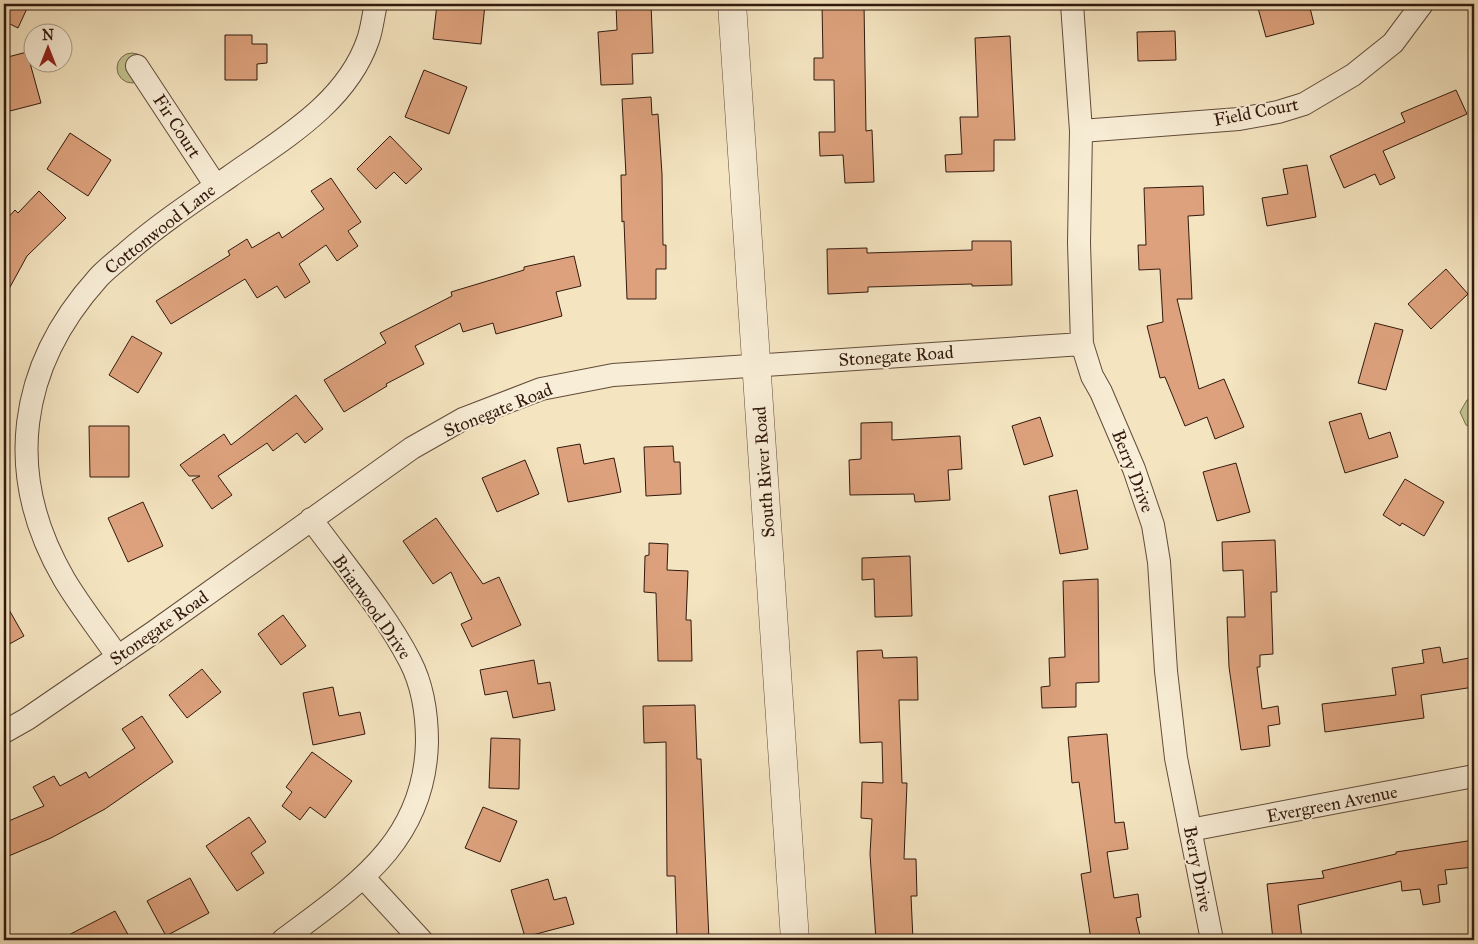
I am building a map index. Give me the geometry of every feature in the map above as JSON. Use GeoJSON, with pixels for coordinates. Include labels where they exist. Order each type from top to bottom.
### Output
{"type":"FeatureCollection","features":[{"type":"Feature","properties":{"kind":"street","name":"Cottonwood Lane"},"geometry":{"type":"LineString","coordinates":[[118,657],[63,578],[44,537],[32,501],[26,469],[26,426],[31,400],[43,361],[58,331],[99,276],[144,238],[324,107],[357,66],[369,39],[376,4]]}},
{"type":"Feature","properties":{"kind":"street","name":"South River Road"},"geometry":{"type":"LineString","coordinates":[[732,4],[758,365],[795,940]]}},
{"type":"Feature","properties":{"kind":"street","name":"Berry Drive"},"geometry":{"type":"LineString","coordinates":[[1072,4],[1081,131],[1079,253],[1082,344],[1092,376],[1101,392],[1134,469],[1153,525],[1159,562],[1169,700],[1176,758],[1212,940]]}},
{"type":"Feature","properties":{"kind":"street","name":"Field Court"},"geometry":{"type":"LineString","coordinates":[[1081,131],[1239,119],[1278,112],[1304,104],[1353,75],[1393,43],[1422,4]]}},
{"type":"Feature","properties":{"kind":"street","name":"Fir Court"},"geometry":{"type":"LineString","coordinates":[[137,66],[216,186]]}},
{"type":"Feature","properties":{"kind":"street","name":"Stonegate Road"},"geometry":{"type":"LineString","coordinates":[[4,732],[27,719],[118,657],[412,448],[463,420],[541,389],[613,375],[1082,344]]}},
{"type":"Feature","properties":{"kind":"street","name":"Briarwood Drive"},"geometry":{"type":"LineString","coordinates":[[283,940],[363,877],[389,850],[407,824],[420,793],[426,760],[427,724],[422,694],[410,661],[395,636],[311,519]]}},
{"type":"Feature","properties":{"kind":"street","name":"Evergreen Avenue"},"geometry":{"type":"LineString","coordinates":[[1190,830],[1474,776]]}},
{"type":"Feature","properties":{"kind":"street"},"geometry":{"type":"LineString","coordinates":[[363,877],[421,940]]}},
{"type":"Feature","properties":{"kind":"green space"},"geometry":{"type":"Polygon","coordinates":[[[132,53],[143,57],[147,68],[143,79],[132,83],[121,79],[117,68],[121,57],[132,53]]]}},
{"type":"Feature","properties":{"kind":"green space"},"geometry":{"type":"Polygon","coordinates":[[[1474,397],[1473,428],[1466,425],[1460,412],[1467,400],[1474,397]]]}},
{"type":"Feature","properties":{"kind":"building"},"geometry":{"type":"Polygon","coordinates":[[[4,4],[29,4],[18,28],[4,21],[4,4]]]}},
{"type":"Feature","properties":{"kind":"building"},"geometry":{"type":"Polygon","coordinates":[[[437,4],[485,4],[481,44],[433,39],[437,4]]]}},
{"type":"Feature","properties":{"kind":"building"},"geometry":{"type":"Polygon","coordinates":[[[616,4],[651,4],[653,53],[632,54],[633,84],[601,85],[598,32],[617,30],[616,4]]]}},
{"type":"Feature","properties":{"kind":"building"},"geometry":{"type":"Polygon","coordinates":[[[822,4],[864,4],[866,131],[872,130],[874,182],[845,183],[843,155],[820,156],[819,132],[835,132],[834,80],[814,80],[814,58],[823,58],[822,4]]]}},
{"type":"Feature","properties":{"kind":"building"},"geometry":{"type":"Polygon","coordinates":[[[1274,4],[1309,4],[1314,24],[1266,37],[1258,8],[1274,4]]]}},
{"type":"Feature","properties":{"kind":"building"},"geometry":{"type":"Polygon","coordinates":[[[1175,31],[1176,60],[1138,61],[1137,32],[1175,31]]]}},
{"type":"Feature","properties":{"kind":"building"},"geometry":{"type":"Polygon","coordinates":[[[225,35],[252,35],[252,44],[267,44],[267,63],[257,64],[257,80],[225,80],[225,35]]]}},
{"type":"Feature","properties":{"kind":"building"},"geometry":{"type":"Polygon","coordinates":[[[1010,36],[1015,140],[994,140],[994,171],[946,172],[945,155],[962,154],[960,117],[978,117],[975,38],[1010,36]]]}},
{"type":"Feature","properties":{"kind":"building"},"geometry":{"type":"Polygon","coordinates":[[[22,53],[22,72],[32,72],[41,103],[6,112],[4,103],[4,58],[22,53]]]}},
{"type":"Feature","properties":{"kind":"building"},"geometry":{"type":"Polygon","coordinates":[[[424,70],[467,87],[449,134],[405,117],[424,70]]]}},
{"type":"Feature","properties":{"kind":"building"},"geometry":{"type":"Polygon","coordinates":[[[1456,90],[1467,114],[1383,151],[1395,178],[1380,185],[1375,174],[1344,188],[1330,156],[1405,122],[1401,113],[1456,90]]]}},
{"type":"Feature","properties":{"kind":"building"},"geometry":{"type":"Polygon","coordinates":[[[651,97],[652,115],[658,114],[662,174],[663,245],[666,245],[666,269],[656,269],[656,299],[627,299],[624,221],[622,222],[621,175],[626,175],[622,99],[651,97]]]}},
{"type":"Feature","properties":{"kind":"building"},"geometry":{"type":"Polygon","coordinates":[[[70,133],[111,160],[88,196],[47,169],[70,133]]]}},
{"type":"Feature","properties":{"kind":"building"},"geometry":{"type":"Polygon","coordinates":[[[390,136],[422,169],[406,184],[394,172],[376,189],[357,169],[390,136]]]}},
{"type":"Feature","properties":{"kind":"building"},"geometry":{"type":"Polygon","coordinates":[[[1307,165],[1316,217],[1267,226],[1262,198],[1288,194],[1283,169],[1307,165]]]}},
{"type":"Feature","properties":{"kind":"building"},"geometry":{"type":"Polygon","coordinates":[[[331,178],[361,222],[348,231],[358,246],[337,261],[326,245],[299,264],[310,282],[285,298],[277,286],[257,298],[245,279],[171,324],[156,301],[230,255],[228,251],[247,239],[252,248],[279,232],[282,238],[324,209],[311,191],[331,178]]]}},
{"type":"Feature","properties":{"kind":"building"},"geometry":{"type":"Polygon","coordinates":[[[1203,186],[1204,215],[1188,216],[1192,299],[1177,299],[1199,389],[1224,379],[1244,427],[1215,439],[1207,417],[1185,426],[1165,377],[1160,378],[1147,326],[1163,322],[1160,269],[1139,270],[1138,245],[1146,245],[1144,188],[1203,186]]]}},
{"type":"Feature","properties":{"kind":"building"},"geometry":{"type":"Polygon","coordinates":[[[39,191],[66,218],[27,256],[4,298],[4,222],[15,210],[18,213],[39,191]]]}},
{"type":"Feature","properties":{"kind":"building"},"geometry":{"type":"Polygon","coordinates":[[[972,241],[1011,241],[1012,285],[972,286],[972,284],[868,287],[868,292],[828,294],[827,249],[867,248],[867,253],[972,250],[972,241]]]}},
{"type":"Feature","properties":{"kind":"building"},"geometry":{"type":"Polygon","coordinates":[[[574,256],[581,286],[556,292],[562,316],[496,334],[493,323],[463,332],[460,323],[415,346],[424,364],[386,384],[387,386],[344,412],[324,380],[386,343],[380,333],[452,296],[451,292],[524,270],[524,267],[574,256]]]}},
{"type":"Feature","properties":{"kind":"building"},"geometry":{"type":"Polygon","coordinates":[[[1446,269],[1468,294],[1431,329],[1408,304],[1446,269]]]}},
{"type":"Feature","properties":{"kind":"building"},"geometry":{"type":"Polygon","coordinates":[[[1375,323],[1403,330],[1386,390],[1358,383],[1375,323]]]}},
{"type":"Feature","properties":{"kind":"building"},"geometry":{"type":"Polygon","coordinates":[[[132,336],[162,353],[138,393],[109,375],[132,336]]]}},
{"type":"Feature","properties":{"kind":"building"},"geometry":{"type":"Polygon","coordinates":[[[296,395],[323,429],[305,443],[297,433],[273,451],[267,443],[218,476],[232,495],[212,509],[192,480],[200,476],[189,476],[180,465],[224,434],[231,445],[296,395]]]}},
{"type":"Feature","properties":{"kind":"building"},"geometry":{"type":"Polygon","coordinates":[[[1361,413],[1369,439],[1390,432],[1398,457],[1345,473],[1329,422],[1361,413]]]}},
{"type":"Feature","properties":{"kind":"building"},"geometry":{"type":"Polygon","coordinates":[[[1040,417],[1053,456],[1024,465],[1012,426],[1040,417]]]}},
{"type":"Feature","properties":{"kind":"building"},"geometry":{"type":"Polygon","coordinates":[[[892,422],[892,440],[960,436],[962,469],[948,470],[950,500],[915,502],[914,494],[850,495],[849,460],[861,459],[861,423],[892,422]]]}},
{"type":"Feature","properties":{"kind":"building"},"geometry":{"type":"Polygon","coordinates":[[[89,426],[129,426],[129,477],[90,477],[89,426]]]}},
{"type":"Feature","properties":{"kind":"building"},"geometry":{"type":"Polygon","coordinates":[[[580,444],[584,464],[614,458],[621,492],[568,502],[557,448],[580,444]]]}},
{"type":"Feature","properties":{"kind":"building"},"geometry":{"type":"Polygon","coordinates":[[[673,446],[674,462],[680,462],[681,494],[646,496],[644,447],[673,446]]]}},
{"type":"Feature","properties":{"kind":"building"},"geometry":{"type":"Polygon","coordinates":[[[525,460],[539,494],[497,512],[482,478],[525,460]]]}},
{"type":"Feature","properties":{"kind":"building"},"geometry":{"type":"Polygon","coordinates":[[[1236,463],[1250,512],[1217,521],[1203,472],[1236,463]]]}},
{"type":"Feature","properties":{"kind":"building"},"geometry":{"type":"Polygon","coordinates":[[[1405,479],[1444,502],[1424,536],[1402,523],[1400,526],[1383,515],[1405,479]]]}},
{"type":"Feature","properties":{"kind":"building"},"geometry":{"type":"Polygon","coordinates":[[[1077,490],[1088,549],[1060,554],[1049,496],[1077,490]]]}},
{"type":"Feature","properties":{"kind":"building"},"geometry":{"type":"Polygon","coordinates":[[[143,502],[163,546],[128,562],[108,518],[143,502]]]}},
{"type":"Feature","properties":{"kind":"building"},"geometry":{"type":"Polygon","coordinates":[[[436,518],[483,584],[499,577],[521,625],[472,647],[461,624],[472,619],[451,572],[433,584],[403,541],[436,518]]]}},
{"type":"Feature","properties":{"kind":"building"},"geometry":{"type":"Polygon","coordinates":[[[1275,540],[1277,592],[1271,592],[1273,654],[1260,655],[1260,667],[1257,667],[1262,709],[1278,706],[1280,724],[1268,726],[1270,746],[1241,750],[1229,667],[1227,617],[1245,617],[1243,570],[1223,571],[1222,542],[1275,540]]]}},
{"type":"Feature","properties":{"kind":"building"},"geometry":{"type":"Polygon","coordinates":[[[649,543],[668,544],[667,570],[688,571],[686,620],[691,620],[692,661],[658,661],[656,593],[644,592],[645,556],[649,555],[649,543]]]}},
{"type":"Feature","properties":{"kind":"building"},"geometry":{"type":"Polygon","coordinates":[[[910,556],[912,616],[875,617],[874,579],[862,580],[862,558],[910,556]]]}},
{"type":"Feature","properties":{"kind":"building"},"geometry":{"type":"Polygon","coordinates":[[[1098,579],[1099,682],[1076,683],[1076,707],[1042,708],[1041,687],[1050,686],[1049,658],[1065,657],[1063,581],[1098,579]]]}},
{"type":"Feature","properties":{"kind":"building"},"geometry":{"type":"Polygon","coordinates":[[[4,601],[24,636],[4,647],[4,601]]]}},
{"type":"Feature","properties":{"kind":"building"},"geometry":{"type":"Polygon","coordinates":[[[283,615],[306,646],[281,665],[258,634],[283,615]]]}},
{"type":"Feature","properties":{"kind":"building"},"geometry":{"type":"Polygon","coordinates":[[[1440,647],[1443,663],[1474,657],[1474,687],[1421,695],[1424,718],[1325,732],[1322,704],[1396,695],[1392,668],[1424,663],[1422,650],[1440,647]]]}},
{"type":"Feature","properties":{"kind":"building"},"geometry":{"type":"Polygon","coordinates":[[[882,650],[883,658],[917,657],[918,700],[899,700],[902,783],[907,783],[904,859],[916,859],[917,896],[911,896],[913,940],[876,940],[870,854],[872,819],[861,818],[862,782],[883,783],[882,742],[860,743],[857,651],[882,650]]]}},
{"type":"Feature","properties":{"kind":"building"},"geometry":{"type":"Polygon","coordinates":[[[534,660],[538,684],[550,682],[555,710],[513,718],[507,691],[485,695],[480,670],[534,660]]]}},
{"type":"Feature","properties":{"kind":"building"},"geometry":{"type":"Polygon","coordinates":[[[202,669],[221,692],[187,718],[169,695],[202,669]]]}},
{"type":"Feature","properties":{"kind":"building"},"geometry":{"type":"Polygon","coordinates":[[[333,687],[339,716],[360,712],[365,734],[313,745],[303,693],[333,687]]]}},
{"type":"Feature","properties":{"kind":"building"},"geometry":{"type":"Polygon","coordinates":[[[695,705],[697,759],[701,759],[709,940],[677,940],[675,876],[667,876],[666,742],[644,743],[643,706],[695,705]]]}},
{"type":"Feature","properties":{"kind":"building"},"geometry":{"type":"Polygon","coordinates":[[[142,716],[173,762],[105,809],[51,838],[4,858],[4,823],[44,806],[33,787],[54,776],[60,786],[86,772],[89,778],[135,748],[122,729],[142,716]]]}},
{"type":"Feature","properties":{"kind":"building"},"geometry":{"type":"Polygon","coordinates":[[[1107,734],[1115,823],[1124,822],[1128,849],[1107,852],[1114,898],[1138,894],[1141,917],[1136,918],[1141,940],[1091,940],[1081,874],[1091,872],[1079,782],[1072,783],[1068,737],[1107,734]]]}},
{"type":"Feature","properties":{"kind":"building"},"geometry":{"type":"Polygon","coordinates":[[[491,738],[520,739],[519,789],[489,788],[491,738]]]}},
{"type":"Feature","properties":{"kind":"building"},"geometry":{"type":"Polygon","coordinates":[[[312,752],[352,781],[325,818],[310,807],[300,820],[282,806],[292,792],[286,787],[312,752]]]}},
{"type":"Feature","properties":{"kind":"building"},"geometry":{"type":"Polygon","coordinates":[[[483,807],[517,821],[500,862],[465,848],[483,807]]]}},
{"type":"Feature","properties":{"kind":"building"},"geometry":{"type":"Polygon","coordinates":[[[249,817],[266,842],[251,853],[264,873],[237,891],[206,846],[249,817]]]}},
{"type":"Feature","properties":{"kind":"building"},"geometry":{"type":"Polygon","coordinates":[[[1474,840],[1474,867],[1445,870],[1447,884],[1438,885],[1440,902],[1423,905],[1420,889],[1402,891],[1401,881],[1298,905],[1302,939],[1273,940],[1267,884],[1324,878],[1322,871],[1396,854],[1396,852],[1474,840]]]}},
{"type":"Feature","properties":{"kind":"building"},"geometry":{"type":"Polygon","coordinates":[[[190,878],[209,913],[166,936],[147,901],[190,878]]]}},
{"type":"Feature","properties":{"kind":"building"},"geometry":{"type":"Polygon","coordinates":[[[548,879],[554,900],[566,897],[574,924],[525,937],[511,890],[548,879]]]}},
{"type":"Feature","properties":{"kind":"building"},"geometry":{"type":"Polygon","coordinates":[[[115,911],[131,940],[59,940],[115,911]]]}}]}
